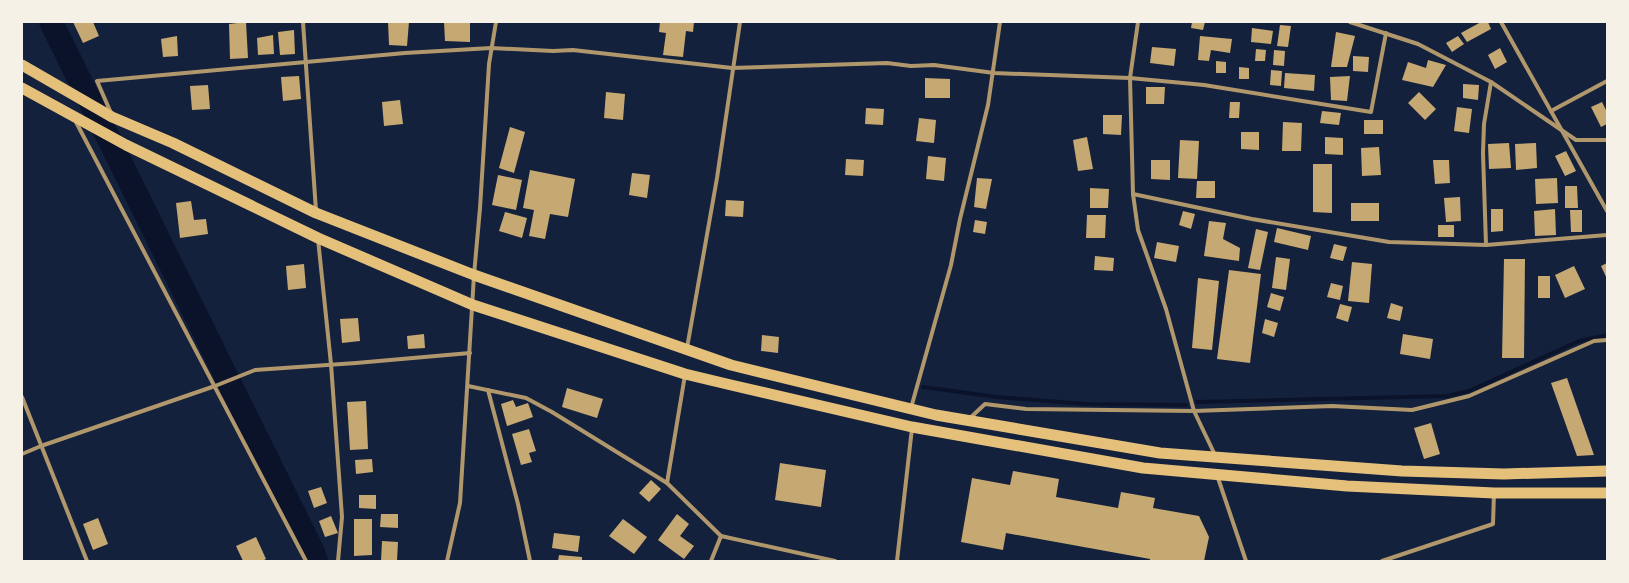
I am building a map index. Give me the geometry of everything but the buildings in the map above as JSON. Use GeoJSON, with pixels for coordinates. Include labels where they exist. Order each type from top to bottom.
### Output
{"type":"FeatureCollection","features":[{"type":"Feature","properties":{"kind":"highway"},"geometry":{"type":"LineString","coordinates":[[22,65],[112,117],[173,144],[316,213],[474,275],[687,351],[731,365],[936,415],[1160,453],[1402,471],[1504,474],[1607,471]]}},
{"type":"Feature","properties":{"kind":"highway"},"geometry":{"type":"LineString","coordinates":[[22,88],[126,144],[318,238],[473,305],[685,374],[912,427],[1143,468],[1347,486],[1494,493],[1607,493]]}},
{"type":"Feature","properties":{"kind":"street"},"geometry":{"type":"LineString","coordinates":[[303,22],[316,213]]}},
{"type":"Feature","properties":{"kind":"street"},"geometry":{"type":"LineString","coordinates":[[447,561],[460,503],[474,275],[491,48],[496,22]]}},
{"type":"Feature","properties":{"kind":"street"},"geometry":{"type":"LineString","coordinates":[[687,351],[717,178],[732,68],[740,22]]}},
{"type":"Feature","properties":{"kind":"street"},"geometry":{"type":"LineString","coordinates":[[911,408],[952,265],[960,219],[988,105],[992,75],[994,73],[1000,22]]}},
{"type":"Feature","properties":{"kind":"street"},"geometry":{"type":"LineString","coordinates":[[1138,22],[1130,78],[1133,194],[1138,230],[1166,309],[1194,411],[1216,458]]}},
{"type":"Feature","properties":{"kind":"street"},"geometry":{"type":"LineString","coordinates":[[1350,22],[1418,44],[1491,82],[1576,140],[1607,140]]}},
{"type":"Feature","properties":{"kind":"street"},"geometry":{"type":"LineString","coordinates":[[1502,22],[1607,211]]}},
{"type":"Feature","properties":{"kind":"street"},"geometry":{"type":"LineString","coordinates":[[112,117],[97,81],[405,53],[491,48],[553,51],[573,50],[732,68],[887,63],[911,66],[934,66],[994,73],[1130,78],[1204,85],[1371,112],[1386,33]]}},
{"type":"Feature","properties":{"kind":"street"},"geometry":{"type":"LineString","coordinates":[[1551,111],[1607,81]]}},
{"type":"Feature","properties":{"kind":"street"},"geometry":{"type":"LineString","coordinates":[[1486,245],[1483,153],[1484,124],[1491,82]]}},
{"type":"Feature","properties":{"kind":"street"},"geometry":{"type":"LineString","coordinates":[[78,119],[217,385],[306,561]]}},
{"type":"Feature","properties":{"kind":"street"},"geometry":{"type":"LineString","coordinates":[[1133,194],[1252,219],[1389,242],[1486,245],[1607,235]]}},
{"type":"Feature","properties":{"kind":"street"},"geometry":{"type":"LineString","coordinates":[[318,238],[331,364],[342,517],[338,561]]}},
{"type":"Feature","properties":{"kind":"street"},"geometry":{"type":"LineString","coordinates":[[967,420],[985,404],[1026,409],[1194,411],[1332,406],[1412,410],[1469,396],[1594,341],[1607,340]]}},
{"type":"Feature","properties":{"kind":"street"},"geometry":{"type":"LineString","coordinates":[[22,454],[41,446],[217,385],[255,370],[470,353]]}},
{"type":"Feature","properties":{"kind":"street"},"geometry":{"type":"LineString","coordinates":[[667,484],[685,374]]}},
{"type":"Feature","properties":{"kind":"street"},"geometry":{"type":"LineString","coordinates":[[468,386],[526,398],[552,412],[667,484],[721,536],[835,561]]}},
{"type":"Feature","properties":{"kind":"street"},"geometry":{"type":"LineString","coordinates":[[488,390],[518,504],[530,561]]}},
{"type":"Feature","properties":{"kind":"street"},"geometry":{"type":"LineString","coordinates":[[22,397],[87,561]]}},
{"type":"Feature","properties":{"kind":"street"},"geometry":{"type":"LineString","coordinates":[[897,561],[912,427]]}},
{"type":"Feature","properties":{"kind":"street"},"geometry":{"type":"LineString","coordinates":[[1217,475],[1246,561]]}},
{"type":"Feature","properties":{"kind":"street"},"geometry":{"type":"LineString","coordinates":[[1382,561],[1493,524],[1494,493]]}},
{"type":"Feature","properties":{"kind":"street"},"geometry":{"type":"LineString","coordinates":[[711,561],[721,536]]}},
{"type":"Feature","properties":{"kind":"waterway"},"geometry":{"type":"LineString","coordinates":[[51,22],[313,552],[316,561]]}},
{"type":"Feature","properties":{"kind":"waterway"},"geometry":{"type":"LineString","coordinates":[[1197,402],[1447,396],[1469,391],[1579,341],[1607,335]]}},
{"type":"Feature","properties":{"kind":"waterway"},"geometry":{"type":"LineString","coordinates":[[923,387],[997,397],[1086,404],[1186,405]]}}]}
